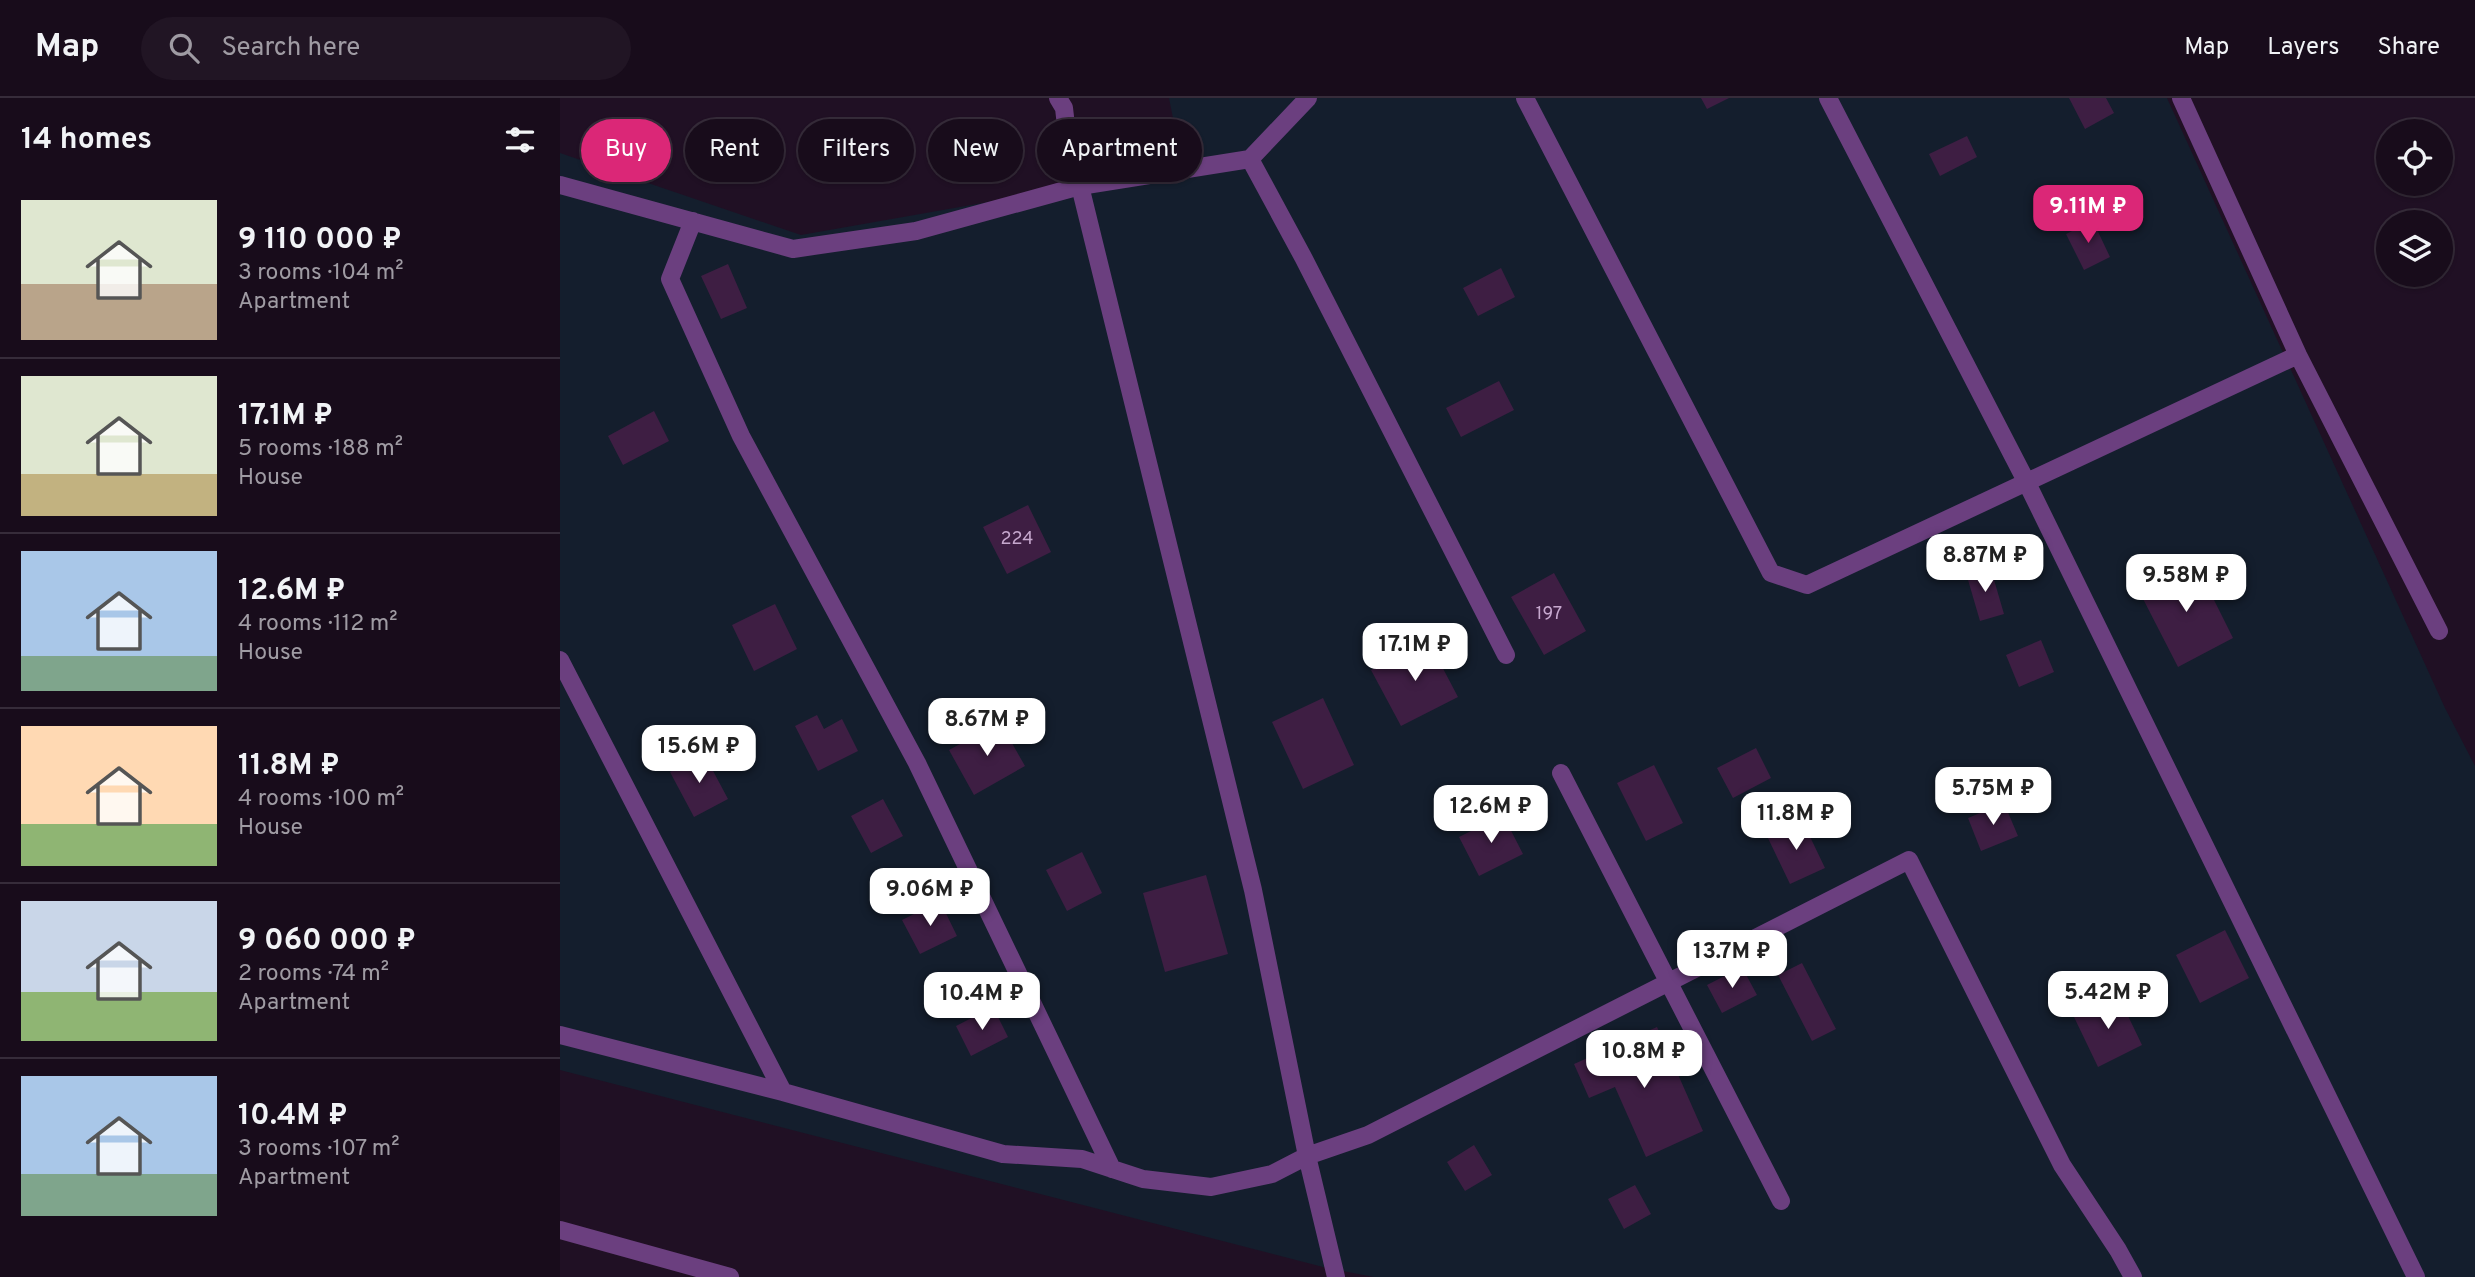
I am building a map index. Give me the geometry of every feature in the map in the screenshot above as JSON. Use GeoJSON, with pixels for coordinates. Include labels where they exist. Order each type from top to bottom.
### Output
{"type":"FeatureCollection","features":[{"type":"Feature","properties":{"kind":"street"},"geometry":{"type":"LineString","coordinates":[[1058,98],[1064,108],[1069,152],[1080,186],[1253,890],[1307,1156],[1336,1277]]}},
{"type":"Feature","properties":{"kind":"street"},"geometry":{"type":"LineString","coordinates":[[560,185],[793,249],[916,231],[1080,186],[1250,159],[1308,98]]}},
{"type":"Feature","properties":{"kind":"street"},"geometry":{"type":"LineString","coordinates":[[1525,98],[1771,573],[1807,585],[2298,355]]}},
{"type":"Feature","properties":{"kind":"street"},"geometry":{"type":"LineString","coordinates":[[1828,98],[2026,481],[2416,1277]]}},
{"type":"Feature","properties":{"kind":"street"},"geometry":{"type":"LineString","coordinates":[[2181,98],[2298,355],[2439,631]]}},
{"type":"Feature","properties":{"kind":"street"},"geometry":{"type":"LineString","coordinates":[[1250,159],[1303,257],[1506,655]]}},
{"type":"Feature","properties":{"kind":"street"},"geometry":{"type":"LineString","coordinates":[[693,221],[670,279],[741,436],[917,763],[1111,1169]]}},
{"type":"Feature","properties":{"kind":"street"},"geometry":{"type":"LineString","coordinates":[[560,660],[783,1092]]}},
{"type":"Feature","properties":{"kind":"street"},"geometry":{"type":"LineString","coordinates":[[1561,774],[1781,1201]]}},
{"type":"Feature","properties":{"kind":"street"},"geometry":{"type":"LineString","coordinates":[[560,1035],[783,1092],[1003,1154],[1082,1159],[1143,1179],[1211,1187],[1272,1174],[1307,1156],[1368,1135],[1909,860],[2062,1165],[2133,1277]]}},
{"type":"Feature","properties":{"kind":"street"},"geometry":{"type":"LineString","coordinates":[[560,1230],[730,1277]]}},
{"type":"Feature","properties":{"kind":"shaded area"},"geometry":{"type":"Polygon","coordinates":[[[1169,98],[2167,98],[2445,708],[2475,766],[2475,1277],[1374,1277],[1327,1268],[560,1070],[560,153],[581,160],[581,182],[645,182],[801,235],[1079,186],[1082,182],[1202,182],[1202,119],[1173,119],[1169,98]]]}},
{"type":"Feature","properties":{"kind":"building"},"geometry":{"type":"Polygon","coordinates":[[[1701,98],[1729,98],[1707,109],[1701,98]]]}},
{"type":"Feature","properties":{"kind":"building"},"geometry":{"type":"Polygon","coordinates":[[[2069,98],[2106,98],[2114,113],[2085,129],[2069,98]]]}},
{"type":"Feature","properties":{"kind":"building"},"geometry":{"type":"Polygon","coordinates":[[[1967,136],[1977,157],[1940,176],[1929,154],[1967,136]]]}},
{"type":"Feature","properties":{"kind":"building"},"geometry":{"type":"Polygon","coordinates":[[[2093,221],[2110,257],[2084,270],[2066,234],[2093,221]]]}},
{"type":"Feature","properties":{"kind":"building"},"geometry":{"type":"Polygon","coordinates":[[[728,264],[747,308],[721,319],[701,276],[728,264]]]}},
{"type":"Feature","properties":{"kind":"building"},"geometry":{"type":"Polygon","coordinates":[[[1501,268],[1515,297],[1478,316],[1463,288],[1501,268]]]}},
{"type":"Feature","properties":{"kind":"building"},"geometry":{"type":"Polygon","coordinates":[[[1499,381],[1514,410],[1461,437],[1446,408],[1499,381]]]}},
{"type":"Feature","properties":{"kind":"building"},"geometry":{"type":"Polygon","coordinates":[[[654,411],[669,441],[623,465],[608,436],[654,411]]]}},
{"type":"Feature","properties":{"kind":"building"},"geometry":{"type":"Polygon","coordinates":[[[1028,505],[1051,552],[1007,574],[983,527],[1028,505]]]}},
{"type":"Feature","properties":{"kind":"building"},"geometry":{"type":"Polygon","coordinates":[[[2195,562],[2233,638],[2178,667],[2139,591],[2195,562]]]}},
{"type":"Feature","properties":{"kind":"building"},"geometry":{"type":"Polygon","coordinates":[[[1990,566],[2004,614],[1980,621],[1966,573],[1990,566]]]}},
{"type":"Feature","properties":{"kind":"building"},"geometry":{"type":"Polygon","coordinates":[[[1554,573],[1586,631],[1544,655],[1511,597],[1554,573]]]}},
{"type":"Feature","properties":{"kind":"building"},"geometry":{"type":"Polygon","coordinates":[[[775,604],[797,649],[754,671],[732,625],[775,604]]]}},
{"type":"Feature","properties":{"kind":"building"},"geometry":{"type":"Polygon","coordinates":[[[1428,640],[1458,697],[1401,726],[1371,670],[1428,640]]]}},
{"type":"Feature","properties":{"kind":"building"},"geometry":{"type":"Polygon","coordinates":[[[2041,640],[2054,672],[2019,687],[2006,655],[2041,640]]]}},
{"type":"Feature","properties":{"kind":"building"},"geometry":{"type":"Polygon","coordinates":[[[1323,698],[1354,765],[1303,789],[1272,722],[1323,698]]]}},
{"type":"Feature","properties":{"kind":"building"},"geometry":{"type":"Polygon","coordinates":[[[817,715],[824,729],[842,719],[858,751],[818,771],[795,726],[817,715]]]}},
{"type":"Feature","properties":{"kind":"building"},"geometry":{"type":"Polygon","coordinates":[[[1000,722],[1025,766],[974,795],[949,750],[1000,722]]]}},
{"type":"Feature","properties":{"kind":"building"},"geometry":{"type":"Polygon","coordinates":[[[1756,748],[1771,778],[1733,798],[1717,768],[1756,748]]]}},
{"type":"Feature","properties":{"kind":"building"},"geometry":{"type":"Polygon","coordinates":[[[704,754],[728,799],[694,817],[670,772],[704,754]]]}},
{"type":"Feature","properties":{"kind":"building"},"geometry":{"type":"Polygon","coordinates":[[[1654,765],[1683,823],[1646,841],[1617,783],[1654,765]]]}},
{"type":"Feature","properties":{"kind":"building"},"geometry":{"type":"Polygon","coordinates":[[[883,799],[903,836],[871,853],[851,816],[883,799]]]}},
{"type":"Feature","properties":{"kind":"building"},"geometry":{"type":"Polygon","coordinates":[[[2004,803],[2018,836],[1981,851],[1968,818],[2004,803]]]}},
{"type":"Feature","properties":{"kind":"building"},"geometry":{"type":"Polygon","coordinates":[[[1503,815],[1523,854],[1479,876],[1459,837],[1503,815]]]}},
{"type":"Feature","properties":{"kind":"building"},"geometry":{"type":"Polygon","coordinates":[[[1802,820],[1825,868],[1790,884],[1767,836],[1802,820]]]}},
{"type":"Feature","properties":{"kind":"building"},"geometry":{"type":"Polygon","coordinates":[[[1082,852],[1102,893],[1067,911],[1046,870],[1082,852]]]}},
{"type":"Feature","properties":{"kind":"building"},"geometry":{"type":"Polygon","coordinates":[[[1206,875],[1228,954],[1165,972],[1143,893],[1206,875]]]}},
{"type":"Feature","properties":{"kind":"building"},"geometry":{"type":"Polygon","coordinates":[[[940,901],[957,936],[920,954],[902,920],[940,901]]]}},
{"type":"Feature","properties":{"kind":"building"},"geometry":{"type":"Polygon","coordinates":[[[2225,930],[2249,978],[2200,1003],[2176,955],[2225,930]]]}},
{"type":"Feature","properties":{"kind":"building"},"geometry":{"type":"Polygon","coordinates":[[[1802,963],[1836,1029],[1812,1041],[1778,975],[1802,963]]]}},
{"type":"Feature","properties":{"kind":"building"},"geometry":{"type":"Polygon","coordinates":[[[1742,967],[1757,995],[1722,1013],[1707,985],[1742,967]]]}},
{"type":"Feature","properties":{"kind":"building"},"geometry":{"type":"Polygon","coordinates":[[[2118,995],[2142,1045],[2098,1067],[2074,1017],[2118,995]]]}},
{"type":"Feature","properties":{"kind":"building"},"geometry":{"type":"Polygon","coordinates":[[[993,1007],[1008,1037],[971,1056],[956,1026],[993,1007]]]}},
{"type":"Feature","properties":{"kind":"building"},"geometry":{"type":"Polygon","coordinates":[[[1657,1027],[1703,1131],[1646,1157],[1615,1087],[1589,1098],[1574,1064],[1657,1027]]]}},
{"type":"Feature","properties":{"kind":"building"},"geometry":{"type":"Polygon","coordinates":[[[1474,1145],[1492,1175],[1465,1191],[1447,1162],[1474,1145]]]}},
{"type":"Feature","properties":{"kind":"building"},"geometry":{"type":"Polygon","coordinates":[[[1635,1185],[1651,1214],[1624,1229],[1608,1199],[1635,1185]]]}}]}
